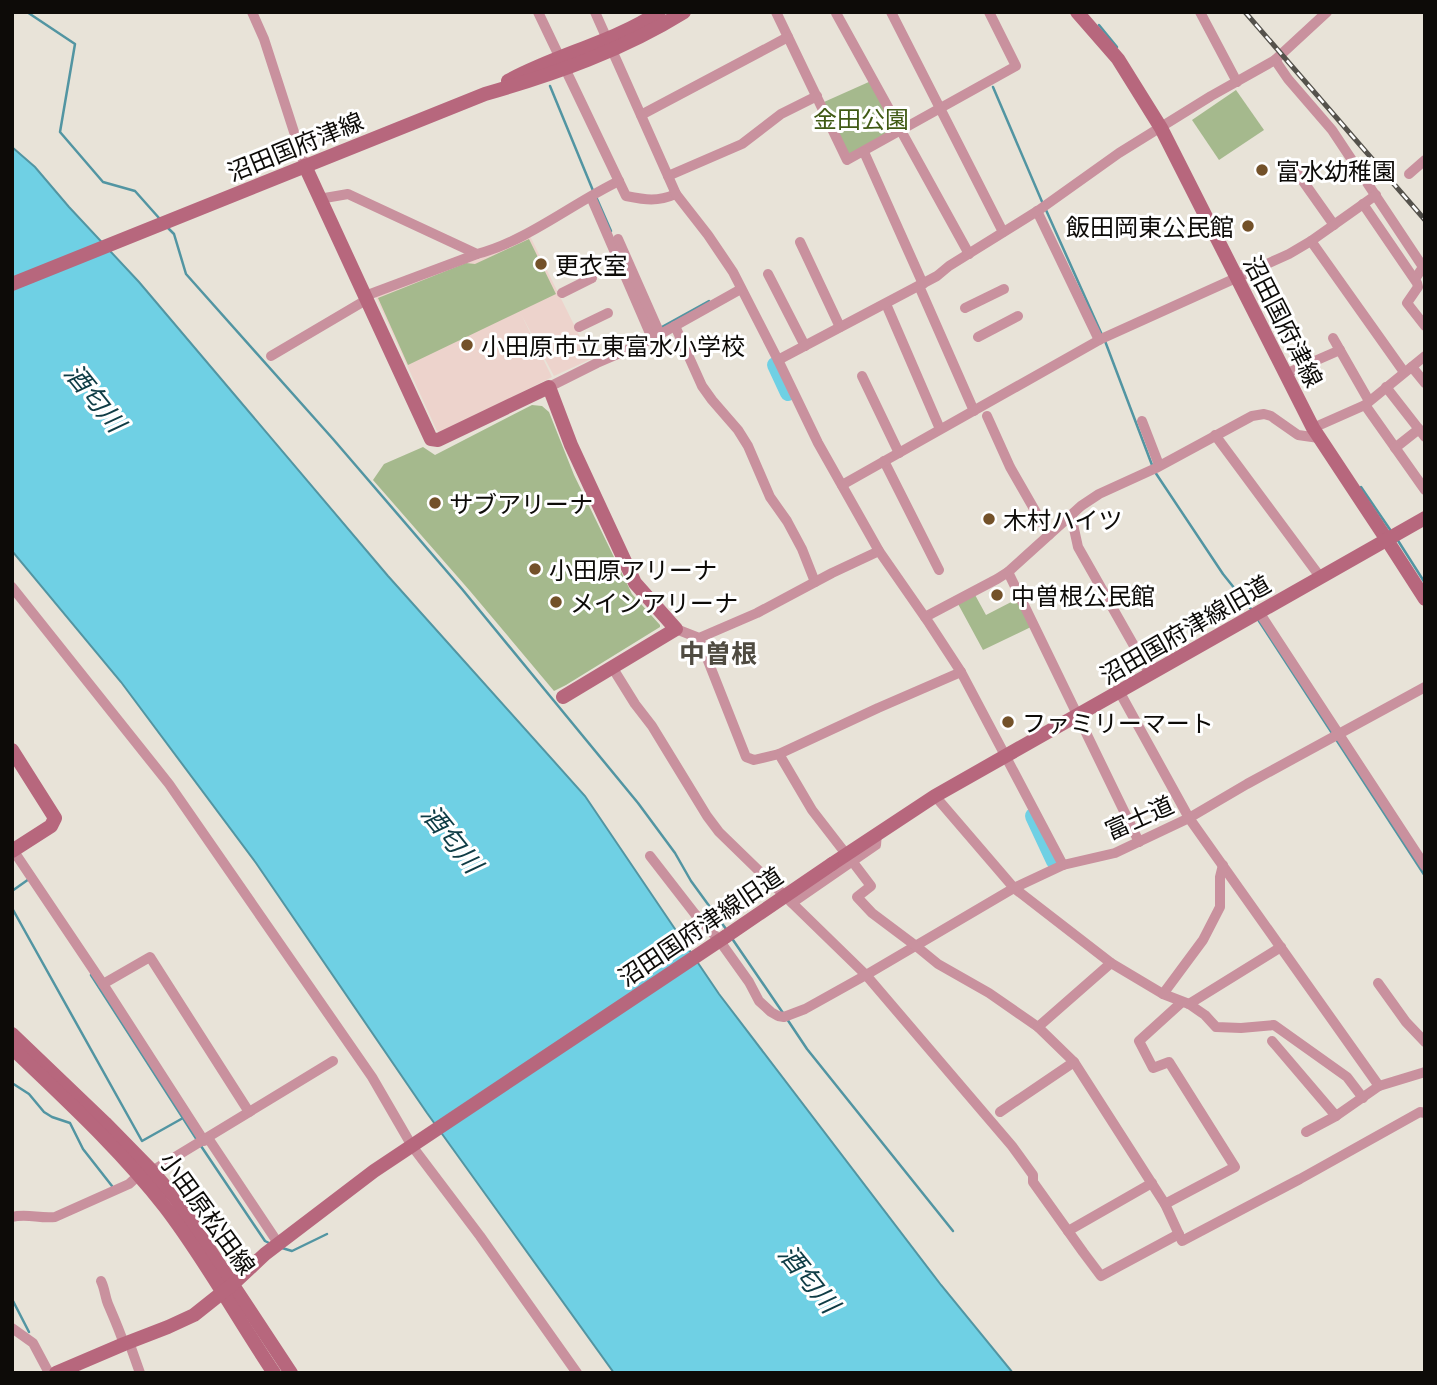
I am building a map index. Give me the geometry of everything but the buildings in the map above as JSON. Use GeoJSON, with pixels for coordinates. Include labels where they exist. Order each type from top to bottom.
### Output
{"type":"FeatureCollection","features":[{"type":"Feature","properties":{"kind":"street"},"geometry":{"type":"LineString","coordinates":[[252,12],[264,39],[305,166],[430,439],[438,440],[550,387],[675,326],[714,300],[741,289]]}},
{"type":"Feature","properties":{"kind":"street"},"geometry":{"type":"LineString","coordinates":[[538,12],[626,196],[650,201],[666,199],[676,194]]}},
{"type":"Feature","properties":{"kind":"street"},"geometry":{"type":"LineString","coordinates":[[595,12],[676,194],[733,272],[818,443],[879,551],[961,673],[1063,865]]}},
{"type":"Feature","properties":{"kind":"street","name":"沼田国府津線"},"geometry":{"type":"LineString","coordinates":[[609,44],[659,12]]}},
{"type":"Feature","properties":{"kind":"street","name":"沼田国府津線"},"geometry":{"type":"LineString","coordinates":[[12,284],[485,93],[526,72],[563,63],[609,44],[654,31],[684,12]]}},
{"type":"Feature","properties":{"kind":"street"},"geometry":{"type":"LineString","coordinates":[[776,12],[847,160],[1016,66],[989,12]]}},
{"type":"Feature","properties":{"kind":"street"},"geometry":{"type":"LineString","coordinates":[[836,12],[969,254]]}},
{"type":"Feature","properties":{"kind":"street"},"geometry":{"type":"LineString","coordinates":[[891,12],[1003,232]]}},
{"type":"Feature","properties":{"kind":"street"},"geometry":{"type":"LineString","coordinates":[[1200,12],[1237,82]]}},
{"type":"Feature","properties":{"kind":"street"},"geometry":{"type":"LineString","coordinates":[[778,360],[921,285],[1041,208],[1119,153],[1275,60],[1327,12]]}},
{"type":"Feature","properties":{"kind":"street","name":"沼田国府津線"},"geometry":{"type":"LineString","coordinates":[[1083,14],[1118,59],[1160,128],[1315,433],[1425,599]]}},
{"type":"Feature","properties":{"kind":"street"},"geometry":{"type":"LineString","coordinates":[[641,115],[788,37]]}},
{"type":"Feature","properties":{"kind":"street"},"geometry":{"type":"LineString","coordinates":[[1275,60],[1332,130],[1423,267],[1415,279]]}},
{"type":"Feature","properties":{"kind":"street","name":"沼田国府津線"},"geometry":{"type":"LineString","coordinates":[[485,93],[541,83],[563,63]]}},
{"type":"Feature","properties":{"kind":"street"},"geometry":{"type":"LineString","coordinates":[[668,176],[742,144],[781,114],[817,96]]}},
{"type":"Feature","properties":{"kind":"street"},"geometry":{"type":"LineString","coordinates":[[864,152],[974,411]]}},
{"type":"Feature","properties":{"kind":"street"},"geometry":{"type":"LineString","coordinates":[[1409,174],[1425,160]]}},
{"type":"Feature","properties":{"kind":"street"},"geometry":{"type":"LineString","coordinates":[[1293,167],[1334,225]]}},
{"type":"Feature","properties":{"kind":"street"},"geometry":{"type":"LineString","coordinates":[[271,356],[366,298],[490,250],[531,231],[619,181]]}},
{"type":"Feature","properties":{"kind":"street"},"geometry":{"type":"LineString","coordinates":[[319,199],[348,194],[477,254]]}},
{"type":"Feature","properties":{"kind":"street"},"geometry":{"type":"LineString","coordinates":[[595,194],[657,333]]}},
{"type":"Feature","properties":{"kind":"street"},"geometry":{"type":"LineString","coordinates":[[842,485],[1102,339],[1289,254],[1376,195]]}},
{"type":"Feature","properties":{"kind":"street"},"geometry":{"type":"LineString","coordinates":[[1363,204],[1415,279],[1418,287],[1406,303],[1425,326]]}},
{"type":"Feature","properties":{"kind":"street"},"geometry":{"type":"LineString","coordinates":[[1041,208],[1102,339]]}},
{"type":"Feature","properties":{"kind":"street"},"geometry":{"type":"LineString","coordinates":[[618,239],[657,333]]}},
{"type":"Feature","properties":{"kind":"street"},"geometry":{"type":"LineString","coordinates":[[1311,241],[1408,369],[1425,383]]}},
{"type":"Feature","properties":{"kind":"street"},"geometry":{"type":"LineString","coordinates":[[800,242],[840,327]]}},
{"type":"Feature","properties":{"kind":"street"},"geometry":{"type":"LineString","coordinates":[[768,274],[806,346]]}},
{"type":"Feature","properties":{"kind":"street"},"geometry":{"type":"LineString","coordinates":[[562,293],[592,278]]}},
{"type":"Feature","properties":{"kind":"street"},"geometry":{"type":"LineString","coordinates":[[965,308],[1004,289]]}},
{"type":"Feature","properties":{"kind":"street"},"geometry":{"type":"LineString","coordinates":[[886,304],[940,429]]}},
{"type":"Feature","properties":{"kind":"street"},"geometry":{"type":"LineString","coordinates":[[579,327],[608,313]]}},
{"type":"Feature","properties":{"kind":"street"},"geometry":{"type":"LineString","coordinates":[[978,337],[1018,316]]}},
{"type":"Feature","properties":{"kind":"street"},"geometry":{"type":"LineString","coordinates":[[675,326],[702,387],[748,446],[770,496],[802,549],[815,582]]}},
{"type":"Feature","properties":{"kind":"street"},"geometry":{"type":"LineString","coordinates":[[1333,338],[1367,403],[1425,490]]}},
{"type":"Feature","properties":{"kind":"street"},"geometry":{"type":"LineString","coordinates":[[1285,374],[1340,350]]}},
{"type":"Feature","properties":{"kind":"street"},"geometry":{"type":"LineString","coordinates":[[925,617],[1008,572],[1071,515],[1099,494],[1155,468],[1252,416],[1270,416],[1298,435],[1315,433],[1367,403],[1425,356]]}},
{"type":"Feature","properties":{"kind":"street"},"geometry":{"type":"LineString","coordinates":[[862,376],[899,453]]}},
{"type":"Feature","properties":{"kind":"street"},"geometry":{"type":"LineString","coordinates":[[550,387],[571,445],[635,583],[676,629],[699,638],[757,613],[879,551]]}},
{"type":"Feature","properties":{"kind":"street"},"geometry":{"type":"LineString","coordinates":[[1386,387],[1422,433],[1395,448]]}},
{"type":"Feature","properties":{"kind":"street"},"geometry":{"type":"LineString","coordinates":[[987,416],[1010,467],[1049,535]]}},
{"type":"Feature","properties":{"kind":"street"},"geometry":{"type":"LineString","coordinates":[[1142,421],[1155,468]]}},
{"type":"Feature","properties":{"kind":"street"},"geometry":{"type":"LineString","coordinates":[[1215,435],[1321,578]]}},
{"type":"Feature","properties":{"kind":"street"},"geometry":{"type":"LineString","coordinates":[[884,461],[939,570]]}},
{"type":"Feature","properties":{"kind":"street"},"geometry":{"type":"LineString","coordinates":[[1071,515],[1078,548],[1150,674]]}},
{"type":"Feature","properties":{"kind":"street"},"geometry":{"type":"LineString","coordinates":[[1387,540],[1425,518]]}},
{"type":"Feature","properties":{"kind":"street","name":"沼田国府津線旧道"},"geometry":{"type":"LineString","coordinates":[[57,1373],[194,1315],[278,1243],[427,1135],[832,864],[849,858],[877,833],[935,796],[1387,540]]}},
{"type":"Feature","properties":{"kind":"street"},"geometry":{"type":"LineString","coordinates":[[1008,572],[1139,842]]}},
{"type":"Feature","properties":{"kind":"street"},"geometry":{"type":"LineString","coordinates":[[12,587],[169,784],[372,1077],[412,1146],[577,1373]]}},
{"type":"Feature","properties":{"kind":"street"},"geometry":{"type":"LineString","coordinates":[[1254,614],[1425,866]]}},
{"type":"Feature","properties":{"kind":"street"},"geometry":{"type":"LineString","coordinates":[[563,698],[676,629]]}},
{"type":"Feature","properties":{"kind":"street"},"geometry":{"type":"LineString","coordinates":[[699,638],[746,757],[754,760],[779,754],[961,673]]}},
{"type":"Feature","properties":{"kind":"street"},"geometry":{"type":"LineString","coordinates":[[612,667],[719,832],[866,975],[1012,1146],[1033,1175],[1033,1182],[1101,1276],[1179,1234]]}},
{"type":"Feature","properties":{"kind":"street","name":"富士道"},"geometry":{"type":"LineString","coordinates":[[650,856],[695,914],[722,939],[759,1001],[778,1016],[784,1017],[797,1013],[866,975],[1014,888],[1063,865],[1115,853],[1189,818],[1425,687]]}},
{"type":"Feature","properties":{"kind":"street"},"geometry":{"type":"LineString","coordinates":[[1119,691],[1189,818],[1379,1086]]}},
{"type":"Feature","properties":{"kind":"street"},"geometry":{"type":"LineString","coordinates":[[12,750],[55,818],[51,826],[13,850],[278,1243]]}},
{"type":"Feature","properties":{"kind":"street"},"geometry":{"type":"LineString","coordinates":[[779,754],[812,810],[870,887],[857,897],[872,913],[938,964],[989,993],[1038,1027],[1074,1062],[1165,1204],[1182,1241],[1420,1112],[1425,1113]]}},
{"type":"Feature","properties":{"kind":"street"},"geometry":{"type":"LineString","coordinates":[[935,796],[1014,888],[1111,963],[1163,995],[1185,1003],[1216,1027],[1273,1025],[1347,1077],[1363,1098]]}},
{"type":"Feature","properties":{"kind":"street"},"geometry":{"type":"LineString","coordinates":[[792,903],[849,858]]}},
{"type":"Feature","properties":{"kind":"street"},"geometry":{"type":"LineString","coordinates":[[1163,995],[1203,940],[1220,907],[1220,877],[1223,865]]}},
{"type":"Feature","properties":{"kind":"street"},"geometry":{"type":"LineString","coordinates":[[1165,1204],[1235,1167],[1169,1062],[1153,1068],[1139,1041],[1185,1003],[1281,947]]}},
{"type":"Feature","properties":{"kind":"street"},"geometry":{"type":"LineString","coordinates":[[103,984],[150,957],[249,1112]]}},
{"type":"Feature","properties":{"kind":"street"},"geometry":{"type":"LineString","coordinates":[[1038,1027],[1111,963]]}},
{"type":"Feature","properties":{"kind":"street"},"geometry":{"type":"LineString","coordinates":[[1378,983],[1406,1022],[1425,1042]]}},
{"type":"Feature","properties":{"kind":"street","name":"小田原松田線"},"geometry":{"type":"LineString","coordinates":[[12,1034],[105,1122],[146,1173],[173,1217],[291,1373]]}},
{"type":"Feature","properties":{"kind":"street"},"geometry":{"type":"LineString","coordinates":[[1272,1041],[1336,1116]]}},
{"type":"Feature","properties":{"kind":"street","name":"小田原松田線"},"geometry":{"type":"LineString","coordinates":[[12,1048],[146,1173]]}},
{"type":"Feature","properties":{"kind":"street"},"geometry":{"type":"LineString","coordinates":[[12,1217],[55,1217],[128,1184],[333,1061]]}},
{"type":"Feature","properties":{"kind":"street"},"geometry":{"type":"LineString","coordinates":[[1000,1112],[1074,1062]]}},
{"type":"Feature","properties":{"kind":"street"},"geometry":{"type":"LineString","coordinates":[[1306,1132],[1336,1116],[1379,1086],[1425,1072]]}},
{"type":"Feature","properties":{"kind":"street"},"geometry":{"type":"LineString","coordinates":[[1068,1231],[1152,1183]]}},
{"type":"Feature","properties":{"kind":"street"},"geometry":{"type":"LineString","coordinates":[[101,1281],[106,1301],[140,1373]]}},
{"type":"Feature","properties":{"kind":"street","name":"小田原松田線"},"geometry":{"type":"LineString","coordinates":[[228,1288],[274,1373]]}},
{"type":"Feature","properties":{"kind":"street"},"geometry":{"type":"LineString","coordinates":[[12,1328],[33,1343],[49,1373]]}},
{"type":"Feature","properties":{"kind":"shaded area","name":"小田原市立東富水小学校"},"geometry":{"type":"Polygon","coordinates":[[[530,236],[591,359],[554,376],[521,314],[552,377],[440,433],[375,295],[493,254],[530,236]]]}},
{"type":"Feature","properties":{"kind":"green space","name":"金田公園"},"geometry":{"type":"Polygon","coordinates":[[[871,81],[898,130],[849,156],[824,102],[871,81]]]}},
{"type":"Feature","properties":{"kind":"green space"},"geometry":{"type":"Polygon","coordinates":[[[1236,90],[1264,130],[1219,160],[1192,120],[1236,90]]]}},
{"type":"Feature","properties":{"kind":"green space"},"geometry":{"type":"Polygon","coordinates":[[[529,239],[556,294],[408,365],[378,298],[466,263],[475,264],[529,239]]]}},
{"type":"Feature","properties":{"kind":"green space","name":"小田原アリーナ"},"geometry":{"type":"Polygon","coordinates":[[[532,405],[542,406],[549,412],[574,475],[632,594],[660,625],[554,691],[373,480],[384,464],[423,447],[435,455],[532,405]]]}},
{"type":"Feature","properties":{"kind":"green space"},"geometry":{"type":"Polygon","coordinates":[[[974,593],[986,615],[1019,598],[1033,626],[983,650],[957,602],[974,593]]]}},
{"type":"Feature","properties":{"kind":"water","name":"酒匂川"},"geometry":{"type":"Polygon","coordinates":[[[12,147],[35,167],[139,282],[388,576],[585,796],[719,994],[941,1285],[1013,1373],[614,1373],[427,1113],[256,863],[121,682],[12,551],[12,147]]]}},
{"type":"Feature","properties":{"kind":"waterway"},"geometry":{"type":"LineString","coordinates":[[27,12],[75,44],[60,132],[103,182],[135,191],[159,218]]}},
{"type":"Feature","properties":{"kind":"waterway"},"geometry":{"type":"LineString","coordinates":[[1099,25],[1117,47]]}},
{"type":"Feature","properties":{"kind":"waterway"},"geometry":{"type":"LineString","coordinates":[[550,86],[594,193]]}},
{"type":"Feature","properties":{"kind":"waterway"},"geometry":{"type":"LineString","coordinates":[[993,87],[1043,204]]}},
{"type":"Feature","properties":{"kind":"waterway"},"geometry":{"type":"LineString","coordinates":[[597,199],[611,231]]}},
{"type":"Feature","properties":{"kind":"waterway"},"geometry":{"type":"LineString","coordinates":[[1046,210],[1102,335]]}},
{"type":"Feature","properties":{"kind":"waterway"},"geometry":{"type":"LineString","coordinates":[[168,228],[174,234],[186,274],[462,589],[638,803],[726,929]]}},
{"type":"Feature","properties":{"kind":"waterway"},"geometry":{"type":"LineString","coordinates":[[660,328],[709,301]]}},
{"type":"Feature","properties":{"kind":"waterway"},"geometry":{"type":"LineString","coordinates":[[1105,341],[1152,465]]}},
{"type":"Feature","properties":{"kind":"waterway"},"geometry":{"type":"LineString","coordinates":[[775,365],[788,393]]}},
{"type":"Feature","properties":{"kind":"waterway"},"geometry":{"type":"LineString","coordinates":[[1155,472],[1223,574],[1251,609]]}},
{"type":"Feature","properties":{"kind":"waterway"},"geometry":{"type":"LineString","coordinates":[[1361,487],[1391,531]]}},
{"type":"Feature","properties":{"kind":"waterway"},"geometry":{"type":"LineString","coordinates":[[1397,539],[1425,583]]}},
{"type":"Feature","properties":{"kind":"waterway"},"geometry":{"type":"LineString","coordinates":[[1257,618],[1425,876]]}},
{"type":"Feature","properties":{"kind":"waterway"},"geometry":{"type":"LineString","coordinates":[[1033,816],[1054,861]]}},
{"type":"Feature","properties":{"kind":"waterway"},"geometry":{"type":"LineString","coordinates":[[12,891],[29,879]]}},
{"type":"Feature","properties":{"kind":"waterway"},"geometry":{"type":"LineString","coordinates":[[12,908],[142,1141],[183,1118]]}},
{"type":"Feature","properties":{"kind":"waterway"},"geometry":{"type":"LineString","coordinates":[[731,937],[783,1013]]}},
{"type":"Feature","properties":{"kind":"waterway"},"geometry":{"type":"LineString","coordinates":[[91,975],[197,1140]]}},
{"type":"Feature","properties":{"kind":"waterway"},"geometry":{"type":"LineString","coordinates":[[787,1019],[807,1049],[953,1231]]}},
{"type":"Feature","properties":{"kind":"waterway"},"geometry":{"type":"LineString","coordinates":[[12,1083],[29,1094],[44,1112],[70,1123],[83,1149],[112,1186]]}},
{"type":"Feature","properties":{"kind":"waterway"},"geometry":{"type":"LineString","coordinates":[[201,1146],[265,1241],[269,1243]]}},
{"type":"Feature","properties":{"kind":"waterway"},"geometry":{"type":"LineString","coordinates":[[282,1248],[292,1251],[327,1234]]}},
{"type":"Feature","properties":{"kind":"waterway"},"geometry":{"type":"LineString","coordinates":[[12,1299],[29,1332]]}},
{"type":"Feature","properties":{"kind":"railway"},"geometry":{"type":"LineString","coordinates":[[1245,12],[1425,220]]}},
{"type":"Feature","properties":{"kind":"place","name":"富水幼稚園"},"geometry":{"type":"Point","coordinates":[1262,170]}},
{"type":"Feature","properties":{"kind":"place","name":"飯田岡東公民館"},"geometry":{"type":"Point","coordinates":[1248,226]}},
{"type":"Feature","properties":{"kind":"place","name":"更衣室"},"geometry":{"type":"Point","coordinates":[541,264]}},
{"type":"Feature","properties":{"kind":"place","name":"小田原市立東富水小学校"},"geometry":{"type":"Point","coordinates":[467,345]}},
{"type":"Feature","properties":{"kind":"place","name":"サブアリーナ"},"geometry":{"type":"Point","coordinates":[435,503]}},
{"type":"Feature","properties":{"kind":"place","name":"木村ハイツ"},"geometry":{"type":"Point","coordinates":[989,519]}},
{"type":"Feature","properties":{"kind":"place","name":"小田原アリーナ"},"geometry":{"type":"Point","coordinates":[535,569]}},
{"type":"Feature","properties":{"kind":"place","name":"中曽根公民館"},"geometry":{"type":"Point","coordinates":[997,595]}},
{"type":"Feature","properties":{"kind":"place","name":"メインアリーナ"},"geometry":{"type":"Point","coordinates":[556,602]}},
{"type":"Feature","properties":{"kind":"place","name":"ファミリーマート"},"geometry":{"type":"Point","coordinates":[1008,722]}},
{"type":"Feature","properties":{"kind":"district","name":"中曽根"},"geometry":{"type":"Point","coordinates":[718,652]}}]}
